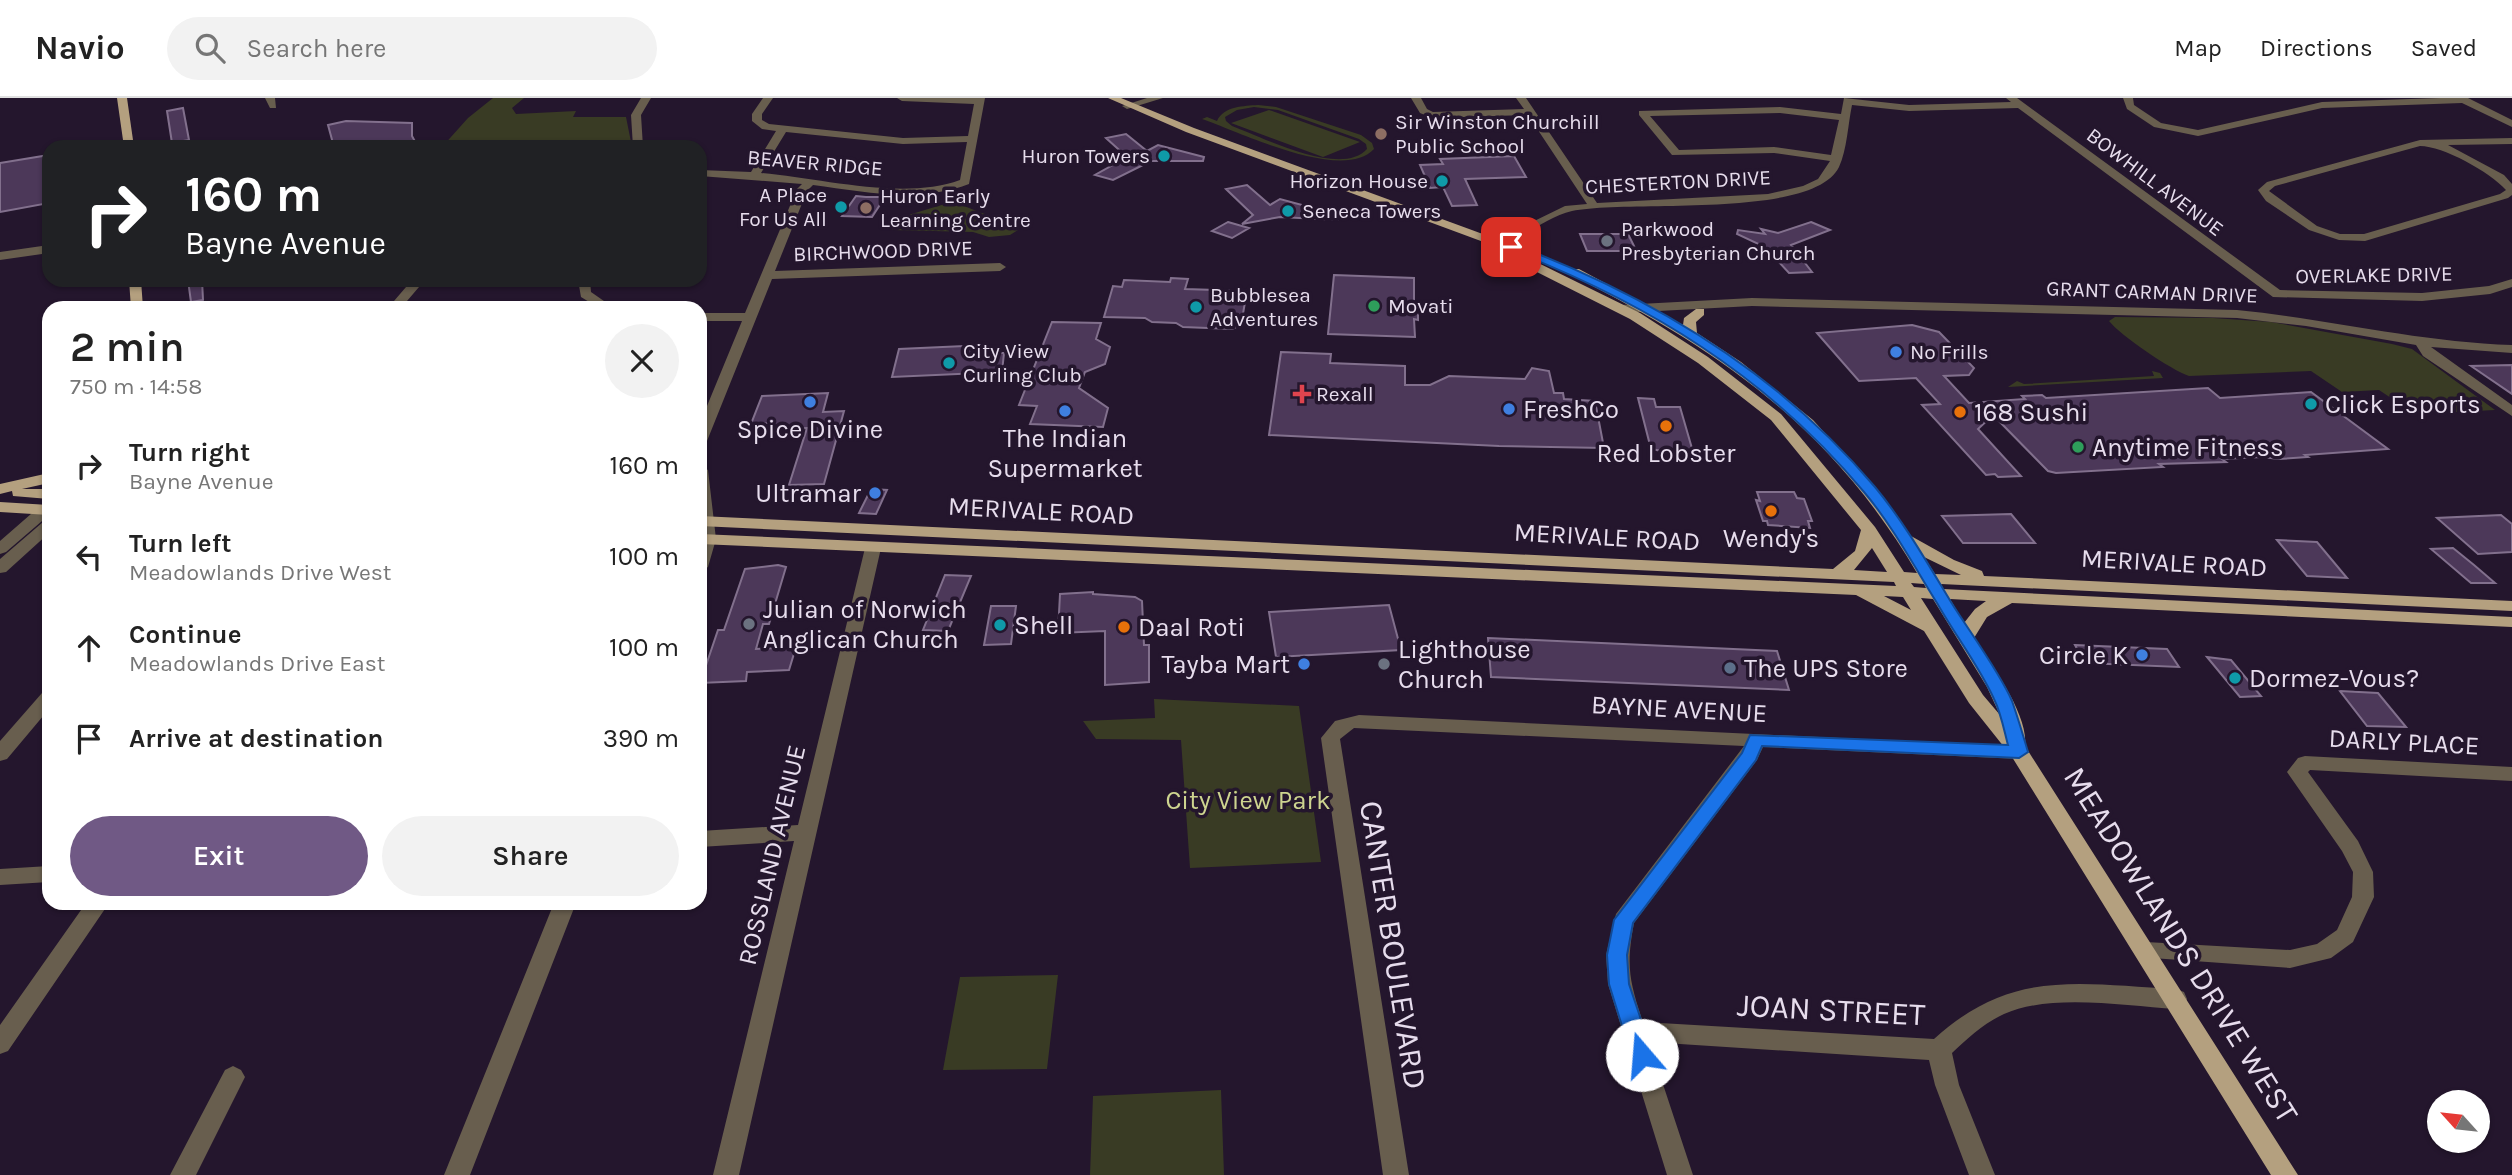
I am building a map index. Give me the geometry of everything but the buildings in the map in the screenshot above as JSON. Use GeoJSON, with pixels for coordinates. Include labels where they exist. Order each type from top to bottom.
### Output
{"type":"FeatureCollection","features":[{"type":"Feature","properties":{"kind":"main road"},"geometry":{"type":"LineString","coordinates":[[122,98],[128,140]]}},
{"type":"Feature","properties":{"kind":"main road"},"geometry":{"type":"LineString","coordinates":[[1113,98],[1127,106],[1495,244]]}},
{"type":"Feature","properties":{"kind":"main road","name":"MEADOWLANDS DRIVE WEST"},"geometry":{"type":"LineString","coordinates":[[1495,244],[1634,316],[1703,360],[1776,417],[1869,530],[1976,699],[2019,752],[2285,1175]]}},
{"type":"Feature","properties":{"kind":"main road","name":"MEADOWLANDS DRIVE WEST"},"geometry":{"type":"LineString","coordinates":[[1495,244],[1511,247],[1569,269],[1691,332],[1786,405],[1830,446],[1871,492],[1902,537],[2003,699],[2019,752]]}},
{"type":"Feature","properties":{"kind":"main road"},"geometry":{"type":"LineString","coordinates":[[1594,295],[1601,305],[1594,311]]}},
{"type":"Feature","properties":{"kind":"main road"},"geometry":{"type":"LineString","coordinates":[[1691,332],[1689,321],[1700,312]]}},
{"type":"Feature","properties":{"kind":"main road"},"geometry":{"type":"LineString","coordinates":[[0,491],[42,480]]}},
{"type":"Feature","properties":{"kind":"main road"},"geometry":{"type":"LineString","coordinates":[[0,491],[42,507]]}},
{"type":"Feature","properties":{"kind":"main road"},"geometry":{"type":"LineString","coordinates":[[0,507],[42,509]]}},
{"type":"Feature","properties":{"kind":"main road","name":"MERIVALE ROAD"},"geometry":{"type":"LineString","coordinates":[[707,521],[1232,546],[1904,584],[2010,597],[2512,622]]}},
{"type":"Feature","properties":{"kind":"main road"},"geometry":{"type":"LineString","coordinates":[[1869,530],[1868,543],[1862,556],[1841,581],[1920,620],[1931,631]]}},
{"type":"Feature","properties":{"kind":"main road"},"geometry":{"type":"LineString","coordinates":[[1902,537],[1958,569],[1992,581]]}},
{"type":"Feature","properties":{"kind":"main road","name":"MERIVALE ROAD"},"geometry":{"type":"LineString","coordinates":[[707,539],[1223,562],[1841,581]]}},
{"type":"Feature","properties":{"kind":"main road"},"geometry":{"type":"LineString","coordinates":[[1201,561],[1211,545]]}},
{"type":"Feature","properties":{"kind":"main road"},"geometry":{"type":"LineString","coordinates":[[1223,562],[1232,546]]}},
{"type":"Feature","properties":{"kind":"main road","name":"MERIVALE ROAD"},"geometry":{"type":"LineString","coordinates":[[1933,586],[1992,581],[2512,606]]}},
{"type":"Feature","properties":{"kind":"main road"},"geometry":{"type":"LineString","coordinates":[[1965,638],[1972,623],[1985,607],[2010,597]]}},
{"type":"Feature","properties":{"kind":"street"},"geometry":{"type":"LineString","coordinates":[[638,140],[636,115],[646,98]]}},
{"type":"Feature","properties":{"kind":"street"},"geometry":{"type":"LineString","coordinates":[[768,98],[757,114],[757,121],[766,127],[903,141],[971,139]]}},
{"type":"Feature","properties":{"kind":"street"},"geometry":{"type":"LineString","coordinates":[[902,98],[980,99]]}},
{"type":"Feature","properties":{"kind":"street"},"geometry":{"type":"LineString","coordinates":[[1127,106],[1158,98]]}},
{"type":"Feature","properties":{"kind":"street"},"geometry":{"type":"LineString","coordinates":[[1416,98],[1427,115],[1530,112]]}},
{"type":"Feature","properties":{"kind":"street"},"geometry":{"type":"LineString","coordinates":[[1521,98],[1593,205]]}},
{"type":"Feature","properties":{"kind":"street"},"geometry":{"type":"LineString","coordinates":[[2129,98],[2126,100],[2130,107],[2158,125],[2198,133],[2322,104],[2462,99],[2512,124]]}},
{"type":"Feature","properties":{"kind":"street","name":"BEAVER RIDGE"},"geometry":{"type":"LineString","coordinates":[[707,173],[881,188],[936,190],[959,186],[965,182],[980,99]]}},
{"type":"Feature","properties":{"kind":"street"},"geometry":{"type":"LineString","coordinates":[[1844,118],[1780,110],[1642,113],[1675,153],[1774,150],[1836,159],[1849,100],[1909,108],[2016,101]]}},
{"type":"Feature","properties":{"kind":"street","name":"BOWHILL AVENUE"},"geometry":{"type":"LineString","coordinates":[[2016,101],[2277,294]]}},
{"type":"Feature","properties":{"kind":"street"},"geometry":{"type":"LineString","coordinates":[[754,176],[782,130]]}},
{"type":"Feature","properties":{"kind":"street"},"geometry":{"type":"LineString","coordinates":[[2435,142],[2500,177],[2512,190],[2504,196],[2365,238],[2339,237],[2313,228],[2270,200],[2263,190],[2271,184],[2420,143],[2435,142],[2512,141]]}},
{"type":"Feature","properties":{"kind":"street","name":"CHESTERTON DRIVE"},"geometry":{"type":"LineString","coordinates":[[1495,244],[1569,208],[1785,195],[1822,181],[1834,167],[1836,159]]}},
{"type":"Feature","properties":{"kind":"street"},"geometry":{"type":"LineString","coordinates":[[707,407],[768,275],[803,189],[811,182]]}},
{"type":"Feature","properties":{"kind":"street"},"geometry":{"type":"LineString","coordinates":[[0,256],[42,250]]}},
{"type":"Feature","properties":{"kind":"street","name":"BIRCHWOOD DRIVE"},"geometry":{"type":"LineString","coordinates":[[768,275],[1000,267]]}},
{"type":"Feature","properties":{"kind":"street","name":"OVERLAKE DRIVE"},"geometry":{"type":"LineString","coordinates":[[2277,294],[2422,298],[2490,290],[2512,283]]}},
{"type":"Feature","properties":{"kind":"street"},"geometry":{"type":"LineString","coordinates":[[400,301],[413,287]]}},
{"type":"Feature","properties":{"kind":"street"},"geometry":{"type":"LineString","coordinates":[[584,287],[585,294],[596,301]]}},
{"type":"Feature","properties":{"kind":"street","name":"GRANT CARMAN DRIVE"},"geometry":{"type":"LineString","coordinates":[[1621,309],[1736,302],[2237,314],[2282,318],[2422,343],[2512,349]]}},
{"type":"Feature","properties":{"kind":"street","name":"GRANT CARMAN DRIVE"},"geometry":{"type":"LineString","coordinates":[[1634,316],[1788,304]]}},
{"type":"Feature","properties":{"kind":"street"},"geometry":{"type":"LineString","coordinates":[[707,317],[748,317]]}},
{"type":"Feature","properties":{"kind":"street"},"geometry":{"type":"LineString","coordinates":[[2422,343],[2428,353],[2512,412]]}},
{"type":"Feature","properties":{"kind":"street"},"geometry":{"type":"LineString","coordinates":[[0,549],[42,514]]}},
{"type":"Feature","properties":{"kind":"street"},"geometry":{"type":"LineString","coordinates":[[0,568],[42,516]]}},
{"type":"Feature","properties":{"kind":"street","name":"ROSSLAND AVENUE"},"geometry":{"type":"LineString","coordinates":[[726,1175],[873,548]]}},
{"type":"Feature","properties":{"kind":"street"},"geometry":{"type":"LineString","coordinates":[[0,754],[42,705]]}},
{"type":"Feature","properties":{"kind":"street","name":"BAYNE AVENUE"},"geometry":{"type":"LineString","coordinates":[[1338,727],[1359,721],[2019,752]]}},
{"type":"Feature","properties":{"kind":"street","name":"CANTER BOULEVARD"},"geometry":{"type":"LineString","coordinates":[[1338,727],[1330,738],[1396,1175]]}},
{"type":"Feature","properties":{"kind":"street"},"geometry":{"type":"LineString","coordinates":[[1680,1175],[1619,984],[1617,955],[1624,920],[1750,755],[1756,739]]}},
{"type":"Feature","properties":{"kind":"street","name":"DARLY PLACE"},"geometry":{"type":"LineString","coordinates":[[2146,951],[2290,959],[2323,952],[2345,936],[2363,897],[2363,872],[2351,848],[2297,772],[2305,763],[2512,774]]}},
{"type":"Feature","properties":{"kind":"street"},"geometry":{"type":"LineString","coordinates":[[707,839],[785,835],[806,831]]}},
{"type":"Feature","properties":{"kind":"street"},"geometry":{"type":"LineString","coordinates":[[0,877],[42,874]]}},
{"type":"Feature","properties":{"kind":"street"},"geometry":{"type":"LineString","coordinates":[[0,1044],[94,910]]}},
{"type":"Feature","properties":{"kind":"street"},"geometry":{"type":"LineString","coordinates":[[457,1175],[562,910]]}},
{"type":"Feature","properties":{"kind":"street","name":"JOAN STREET"},"geometry":{"type":"LineString","coordinates":[[1634,1031],[1939,1050],[1962,1028],[1996,1007],[2036,995],[2176,999]]}},
{"type":"Feature","properties":{"kind":"street"},"geometry":{"type":"LineString","coordinates":[[1939,1050],[1947,1085],[1982,1175]]}},
{"type":"Feature","properties":{"kind":"street"},"geometry":{"type":"LineString","coordinates":[[183,1175],[233,1077]]}},
{"type":"Feature","properties":{"kind":"green space"},"geometry":{"type":"Polygon","coordinates":[[[493,98],[524,98],[512,108],[516,114],[576,111],[573,117],[626,117],[631,140],[448,140],[468,118],[493,98]]]}},
{"type":"Feature","properties":{"kind":"green space"},"geometry":{"type":"Polygon","coordinates":[[[1258,105],[1276,107],[1361,135],[1372,143],[1374,149],[1359,158],[1339,160],[1316,158],[1291,152],[1202,119],[1207,117],[1217,121],[1229,110],[1258,105]],[[1254,107],[1237,110],[1225,117],[1232,126],[1281,146],[1321,157],[1355,157],[1367,149],[1366,144],[1359,139],[1278,110],[1254,107]]]}},
{"type":"Feature","properties":{"kind":"green space"},"geometry":{"type":"Polygon","coordinates":[[[1269,110],[1360,142],[1323,157],[1231,123],[1269,110]]]}},
{"type":"Feature","properties":{"kind":"green space"},"geometry":{"type":"Polygon","coordinates":[[[948,203],[992,216],[1020,217],[1018,230],[1010,235],[989,237],[973,232],[892,230],[885,225],[948,203]]]}},
{"type":"Feature","properties":{"kind":"green space"},"geometry":{"type":"Polygon","coordinates":[[[2115,317],[2213,318],[2271,322],[2392,344],[2412,349],[2495,410],[2415,414],[2379,390],[2342,392],[2311,371],[2189,376],[2159,360],[2124,335],[2109,321],[2115,317]]]}},
{"type":"Feature","properties":{"kind":"green space"},"geometry":{"type":"Polygon","coordinates":[[[2152,371],[2160,373],[2163,378],[2008,387],[2017,381],[2024,384],[2154,376],[2152,371]]]}},
{"type":"Feature","properties":{"kind":"green space","name":"City View Park"},"geometry":{"type":"Polygon","coordinates":[[[1154,699],[1299,706],[1321,862],[1190,868],[1181,740],[1096,739],[1083,721],[1155,718],[1154,699]]]}},
{"type":"Feature","properties":{"kind":"green space"},"geometry":{"type":"Polygon","coordinates":[[[1058,975],[1047,1069],[943,1070],[960,977],[1058,975]]]}},
{"type":"Feature","properties":{"kind":"green space"},"geometry":{"type":"Polygon","coordinates":[[[1221,1090],[1224,1175],[1090,1175],[1093,1096],[1221,1090]]]}},
{"type":"Feature","properties":{"kind":"place","name":"Sir Winston Churchill Public School"},"geometry":{"type":"Point","coordinates":[1381,134]}},
{"type":"Feature","properties":{"kind":"place","name":"Huron Towers"},"geometry":{"type":"Point","coordinates":[1164,156]}},
{"type":"Feature","properties":{"kind":"place","name":"Horizon House"},"geometry":{"type":"Point","coordinates":[1442,181]}},
{"type":"Feature","properties":{"kind":"place","name":"A Place For Us All"},"geometry":{"type":"Point","coordinates":[841,207]}},
{"type":"Feature","properties":{"kind":"place","name":"Huron Early Learning Centre"},"geometry":{"type":"Point","coordinates":[866,208]}},
{"type":"Feature","properties":{"kind":"place","name":"Seneca Towers"},"geometry":{"type":"Point","coordinates":[1288,211]}},
{"type":"Feature","properties":{"kind":"place","name":"Parkwood Presbyterian Church"},"geometry":{"type":"Point","coordinates":[1607,241]}},
{"type":"Feature","properties":{"kind":"place","name":"Movati"},"geometry":{"type":"Point","coordinates":[1374,306]}},
{"type":"Feature","properties":{"kind":"place","name":"Bubblesea Adventures"},"geometry":{"type":"Point","coordinates":[1196,307]}},
{"type":"Feature","properties":{"kind":"place","name":"No Frills"},"geometry":{"type":"Point","coordinates":[1896,352]}},
{"type":"Feature","properties":{"kind":"place","name":"City View Curling Club"},"geometry":{"type":"Point","coordinates":[949,363]}},
{"type":"Feature","properties":{"kind":"place","name":"Rexall"},"geometry":{"type":"Point","coordinates":[1302,394]}},
{"type":"Feature","properties":{"kind":"place","name":"Spice Divine"},"geometry":{"type":"Point","coordinates":[810,402]}},
{"type":"Feature","properties":{"kind":"place","name":"Click Esports"},"geometry":{"type":"Point","coordinates":[2311,404]}},
{"type":"Feature","properties":{"kind":"place","name":"FreshCo"},"geometry":{"type":"Point","coordinates":[1509,409]}},
{"type":"Feature","properties":{"kind":"place","name":"The Indian Supermarket"},"geometry":{"type":"Point","coordinates":[1065,411]}},
{"type":"Feature","properties":{"kind":"place","name":"168 Sushi"},"geometry":{"type":"Point","coordinates":[1960,412]}},
{"type":"Feature","properties":{"kind":"place","name":"Red Lobster"},"geometry":{"type":"Point","coordinates":[1666,426]}},
{"type":"Feature","properties":{"kind":"place","name":"Anytime Fitness"},"geometry":{"type":"Point","coordinates":[2078,447]}},
{"type":"Feature","properties":{"kind":"place","name":"Ultramar"},"geometry":{"type":"Point","coordinates":[875,493]}},
{"type":"Feature","properties":{"kind":"place","name":"Wendy's"},"geometry":{"type":"Point","coordinates":[1771,511]}},
{"type":"Feature","properties":{"kind":"place","name":"Julian of Norwich Anglican Church"},"geometry":{"type":"Point","coordinates":[749,624]}},
{"type":"Feature","properties":{"kind":"place","name":"Shell"},"geometry":{"type":"Point","coordinates":[1000,625]}},
{"type":"Feature","properties":{"kind":"place","name":"Daal Roti"},"geometry":{"type":"Point","coordinates":[1124,627]}},
{"type":"Feature","properties":{"kind":"place","name":"Circle K"},"geometry":{"type":"Point","coordinates":[2142,655]}},
{"type":"Feature","properties":{"kind":"place","name":"Tayba Mart"},"geometry":{"type":"Point","coordinates":[1304,664]}},
{"type":"Feature","properties":{"kind":"place","name":"Lighthouse Church"},"geometry":{"type":"Point","coordinates":[1384,664]}},
{"type":"Feature","properties":{"kind":"place","name":"The UPS Store"},"geometry":{"type":"Point","coordinates":[1730,668]}},
{"type":"Feature","properties":{"kind":"place","name":"Dormez-Vous?"},"geometry":{"type":"Point","coordinates":[2235,678]}},
{"type":"Feature","properties":{"kind":"route"},"geometry":{"type":"LineString","coordinates":[[1511,247],[1569,269],[1636,301],[1691,332],[1786,405],[1830,446],[1871,492],[1929,578],[2003,699],[2019,752],[1756,739],[1750,755],[1624,920],[1617,955],[1619,984],[1642,1055]]}}]}
